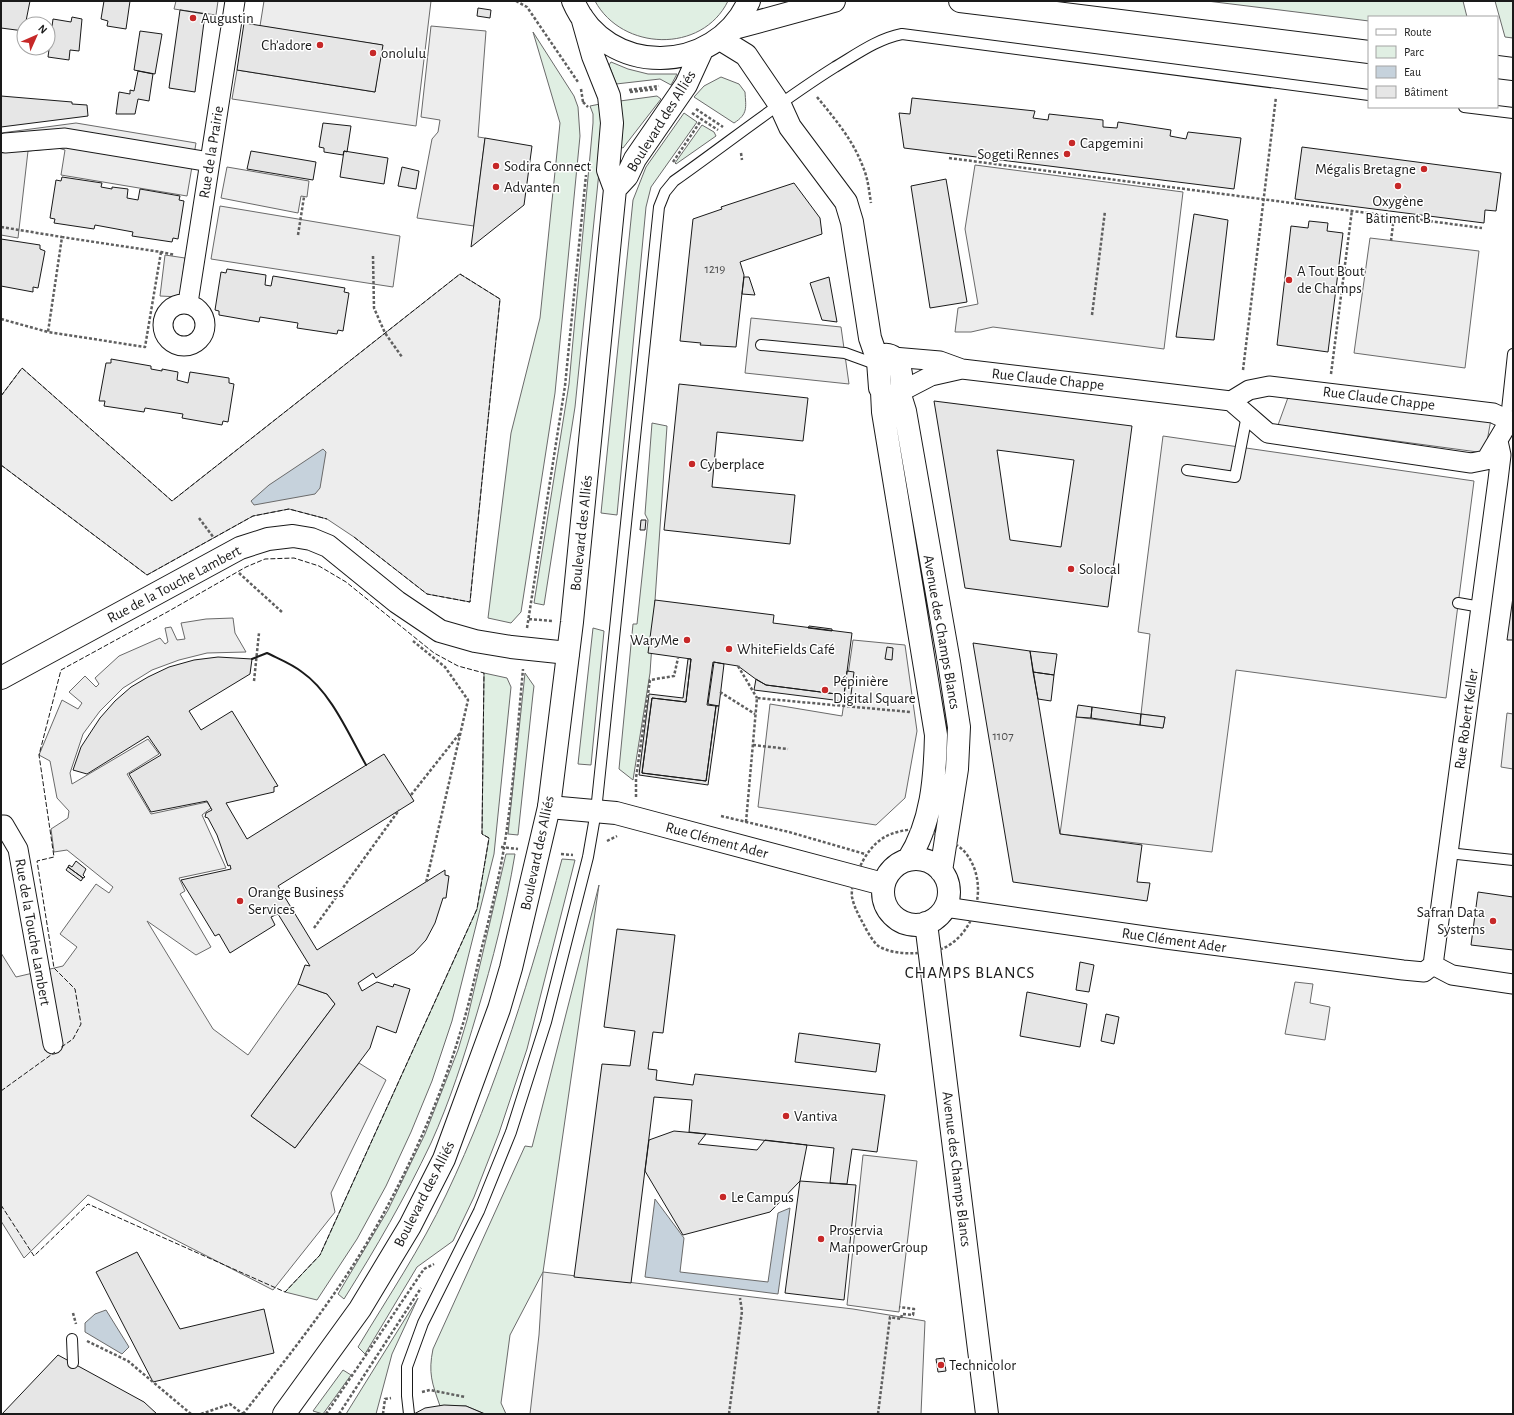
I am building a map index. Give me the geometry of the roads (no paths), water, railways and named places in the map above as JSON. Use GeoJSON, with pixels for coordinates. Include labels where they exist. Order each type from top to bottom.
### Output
{"type":"FeatureCollection","features":[{"type":"Feature","properties":{"kind":"street","name":"Rue de la Prairie"},"geometry":{"type":"LineString","coordinates":[[188,303],[235,1]]}},
{"type":"Feature","properties":{"kind":"street"},"geometry":{"type":"LineString","coordinates":[[726,34],[744,12],[749,1]]}},
{"type":"Feature","properties":{"kind":"street"},"geometry":{"type":"LineString","coordinates":[[578,9],[599,36],[618,48],[638,56],[675,58],[702,50],[726,34],[834,1]]}},
{"type":"Feature","properties":{"kind":"street"},"geometry":{"type":"LineString","coordinates":[[960,1],[1368,52]]}},
{"type":"Feature","properties":{"kind":"street","name":"Boulevard des Alliés"},"geometry":{"type":"LineString","coordinates":[[284,1414],[360,1309],[410,1226],[444,1159],[501,1002],[511,968],[549,807],[568,652],[615,189],[608,170],[612,123],[608,96],[578,9]]}},
{"type":"Feature","properties":{"kind":"street"},"geometry":{"type":"LineString","coordinates":[[726,34],[746,55],[780,105],[790,127],[846,202],[852,222],[870,338],[883,361],[894,393]]}},
{"type":"Feature","properties":{"kind":"street","name":"Boulevard des Alliés"},"geometry":{"type":"LineString","coordinates":[[615,189],[627,176],[635,159],[686,85],[702,50]]}},
{"type":"Feature","properties":{"kind":"street"},"geometry":{"type":"LineString","coordinates":[[1498,67],[1513,69]]}},
{"type":"Feature","properties":{"kind":"street"},"geometry":{"type":"LineString","coordinates":[[5,143],[64,138],[210,162]]}},
{"type":"Feature","properties":{"kind":"street","name":"Rue Claude Chappe"},"geometry":{"type":"LineString","coordinates":[[883,361],[940,361],[962,369],[1235,398],[1249,390],[1269,386],[1329,392],[1493,413],[1506,419]]}},
{"type":"Feature","properties":{"kind":"street","name":"Rue Claude Chappe"},"geometry":{"type":"LineString","coordinates":[[894,393],[931,376],[962,369]]}},
{"type":"Feature","properties":{"kind":"street","name":"Avenue des Champs Blancs"},"geometry":{"type":"LineString","coordinates":[[908,860],[919,843],[924,829],[936,773],[936,735],[883,412],[894,393],[905,411],[949,662],[958,727],[957,769],[941,871]]}},
{"type":"Feature","properties":{"kind":"street"},"geometry":{"type":"LineString","coordinates":[[1235,398],[1247,415],[1268,433],[1471,463],[1486,460],[1505,441],[1506,419]]}},
{"type":"Feature","properties":{"kind":"street","name":"Rue Robert Keller"},"geometry":{"type":"LineString","coordinates":[[1433,965],[1501,455],[1505,441]]}},
{"type":"Feature","properties":{"kind":"street","name":"Rue de la Touche Lambert"},"geometry":{"type":"LineString","coordinates":[[1,678],[240,548],[268,539],[293,536],[311,539],[328,546],[396,602],[440,630],[475,641],[525,649],[568,652]]}},
{"type":"Feature","properties":{"kind":"street","name":"Rue Clément Ader"},"geometry":{"type":"LineString","coordinates":[[549,807],[616,813],[855,878],[883,884]]}},
{"type":"Feature","properties":{"kind":"street","name":"Rue de la Touche Lambert"},"geometry":{"type":"LineString","coordinates":[[1,825],[4,826],[18,850],[53,1044]]}},
{"type":"Feature","properties":{"kind":"street"},"geometry":{"type":"LineString","coordinates":[[908,860],[922,860],[929,862],[941,871],[948,888],[945,907],[938,917],[926,923],[907,924],[894,918],[889,912],[883,899],[883,884],[890,872],[901,862],[908,860]]}},
{"type":"Feature","properties":{"kind":"street","name":"Rue Clément Ader"},"geometry":{"type":"LineString","coordinates":[[945,907],[1403,970],[1424,972],[1433,965]]}},
{"type":"Feature","properties":{"kind":"street","name":"Avenue des Champs Blancs"},"geometry":{"type":"LineString","coordinates":[[926,923],[987,1414]]}},
{"type":"Feature","properties":{"kind":"street"},"geometry":{"type":"LineString","coordinates":[[1433,965],[1452,975],[1513,984]]}},
{"type":"Feature","properties":{"kind":"lane"},"geometry":{"type":"LineString","coordinates":[[410,1414],[406,1396],[408,1367],[423,1323],[479,1211],[502,1159],[546,1022],[588,857],[596,811],[659,207],[665,192],[674,181],[807,85],[867,47],[887,37],[902,34],[1368,95]]}},
{"type":"Feature","properties":{"kind":"lane"},"geometry":{"type":"LineString","coordinates":[[1472,108],[1513,113]]}},
{"type":"Feature","properties":{"kind":"lane"},"geometry":{"type":"LineString","coordinates":[[761,345],[845,353],[883,361]]}},
{"type":"Feature","properties":{"kind":"lane"},"geometry":{"type":"LineString","coordinates":[[1506,419],[1513,354]]}},
{"type":"Feature","properties":{"kind":"lane"},"geometry":{"type":"LineString","coordinates":[[1187,470],[1235,477],[1247,415]]}},
{"type":"Feature","properties":{"kind":"lane"},"geometry":{"type":"LineString","coordinates":[[1458,603],[1481,607]]}},
{"type":"Feature","properties":{"kind":"lane"},"geometry":{"type":"LineString","coordinates":[[1448,853],[1513,860]]}},
{"type":"Feature","properties":{"kind":"lane"},"geometry":{"type":"LineString","coordinates":[[72,1339],[73,1363]]}},
{"type":"Feature","properties":{"kind":"water"},"geometry":{"type":"Polygon","coordinates":[[[323,449],[326,452],[320,488],[315,494],[254,505],[251,501],[269,485],[323,449]]]}},
{"type":"Feature","properties":{"kind":"water"},"geometry":{"type":"Polygon","coordinates":[[[655,1199],[684,1238],[680,1272],[768,1282],[778,1213],[790,1208],[778,1294],[645,1277],[655,1199]]]}},
{"type":"Feature","properties":{"kind":"water"},"geometry":{"type":"Polygon","coordinates":[[[106,1310],[129,1347],[122,1354],[85,1332],[85,1323],[95,1314],[106,1310]]]}},
{"type":"Feature","properties":{"kind":"place","name":"Augustin"},"geometry":{"type":"Point","coordinates":[193,18]}},
{"type":"Feature","properties":{"kind":"place","name":"Ch’adore"},"geometry":{"type":"Point","coordinates":[320,45]}},
{"type":"Feature","properties":{"kind":"place","name":"onolulu"},"geometry":{"type":"Point","coordinates":[373,53]}},
{"type":"Feature","properties":{"kind":"place","name":"Capgemini"},"geometry":{"type":"Point","coordinates":[1072,143]}},
{"type":"Feature","properties":{"kind":"place","name":"Sogeti Rennes"},"geometry":{"type":"Point","coordinates":[1067,154]}},
{"type":"Feature","properties":{"kind":"place","name":"Sodira Connect"},"geometry":{"type":"Point","coordinates":[496,166]}},
{"type":"Feature","properties":{"kind":"place","name":"Mégalis Bretagne"},"geometry":{"type":"Point","coordinates":[1424,169]}},
{"type":"Feature","properties":{"kind":"place","name":"Oxygène Bâtiment B"},"geometry":{"type":"Point","coordinates":[1398,186]}},
{"type":"Feature","properties":{"kind":"place","name":"Advanten"},"geometry":{"type":"Point","coordinates":[496,187]}},
{"type":"Feature","properties":{"kind":"place","name":"A Tout Bout de Champs"},"geometry":{"type":"Point","coordinates":[1289,280]}},
{"type":"Feature","properties":{"kind":"place","name":"Cyberplace"},"geometry":{"type":"Point","coordinates":[692,464]}},
{"type":"Feature","properties":{"kind":"place","name":"Solocal"},"geometry":{"type":"Point","coordinates":[1071,569]}},
{"type":"Feature","properties":{"kind":"place","name":"WaryMe"},"geometry":{"type":"Point","coordinates":[687,640]}},
{"type":"Feature","properties":{"kind":"place","name":"WhiteFields Café"},"geometry":{"type":"Point","coordinates":[729,649]}},
{"type":"Feature","properties":{"kind":"place","name":"Pépinière Digital Square"},"geometry":{"type":"Point","coordinates":[825,690]}},
{"type":"Feature","properties":{"kind":"place","name":"Orange Business Services"},"geometry":{"type":"Point","coordinates":[240,901]}},
{"type":"Feature","properties":{"kind":"place","name":"Safran Data Systems"},"geometry":{"type":"Point","coordinates":[1493,921]}},
{"type":"Feature","properties":{"kind":"place","name":"Vantiva"},"geometry":{"type":"Point","coordinates":[786,1116]}},
{"type":"Feature","properties":{"kind":"place","name":"Le Campus"},"geometry":{"type":"Point","coordinates":[723,1197]}},
{"type":"Feature","properties":{"kind":"place","name":"Proservia ManpowerGroup"},"geometry":{"type":"Point","coordinates":[821,1239]}},
{"type":"Feature","properties":{"kind":"place","name":"Technicolor"},"geometry":{"type":"Point","coordinates":[941,1365]}},
{"type":"Feature","properties":{"kind":"district","name":"CHAMPS BLANCS"},"geometry":{"type":"Point","coordinates":[970,972]}}]}
